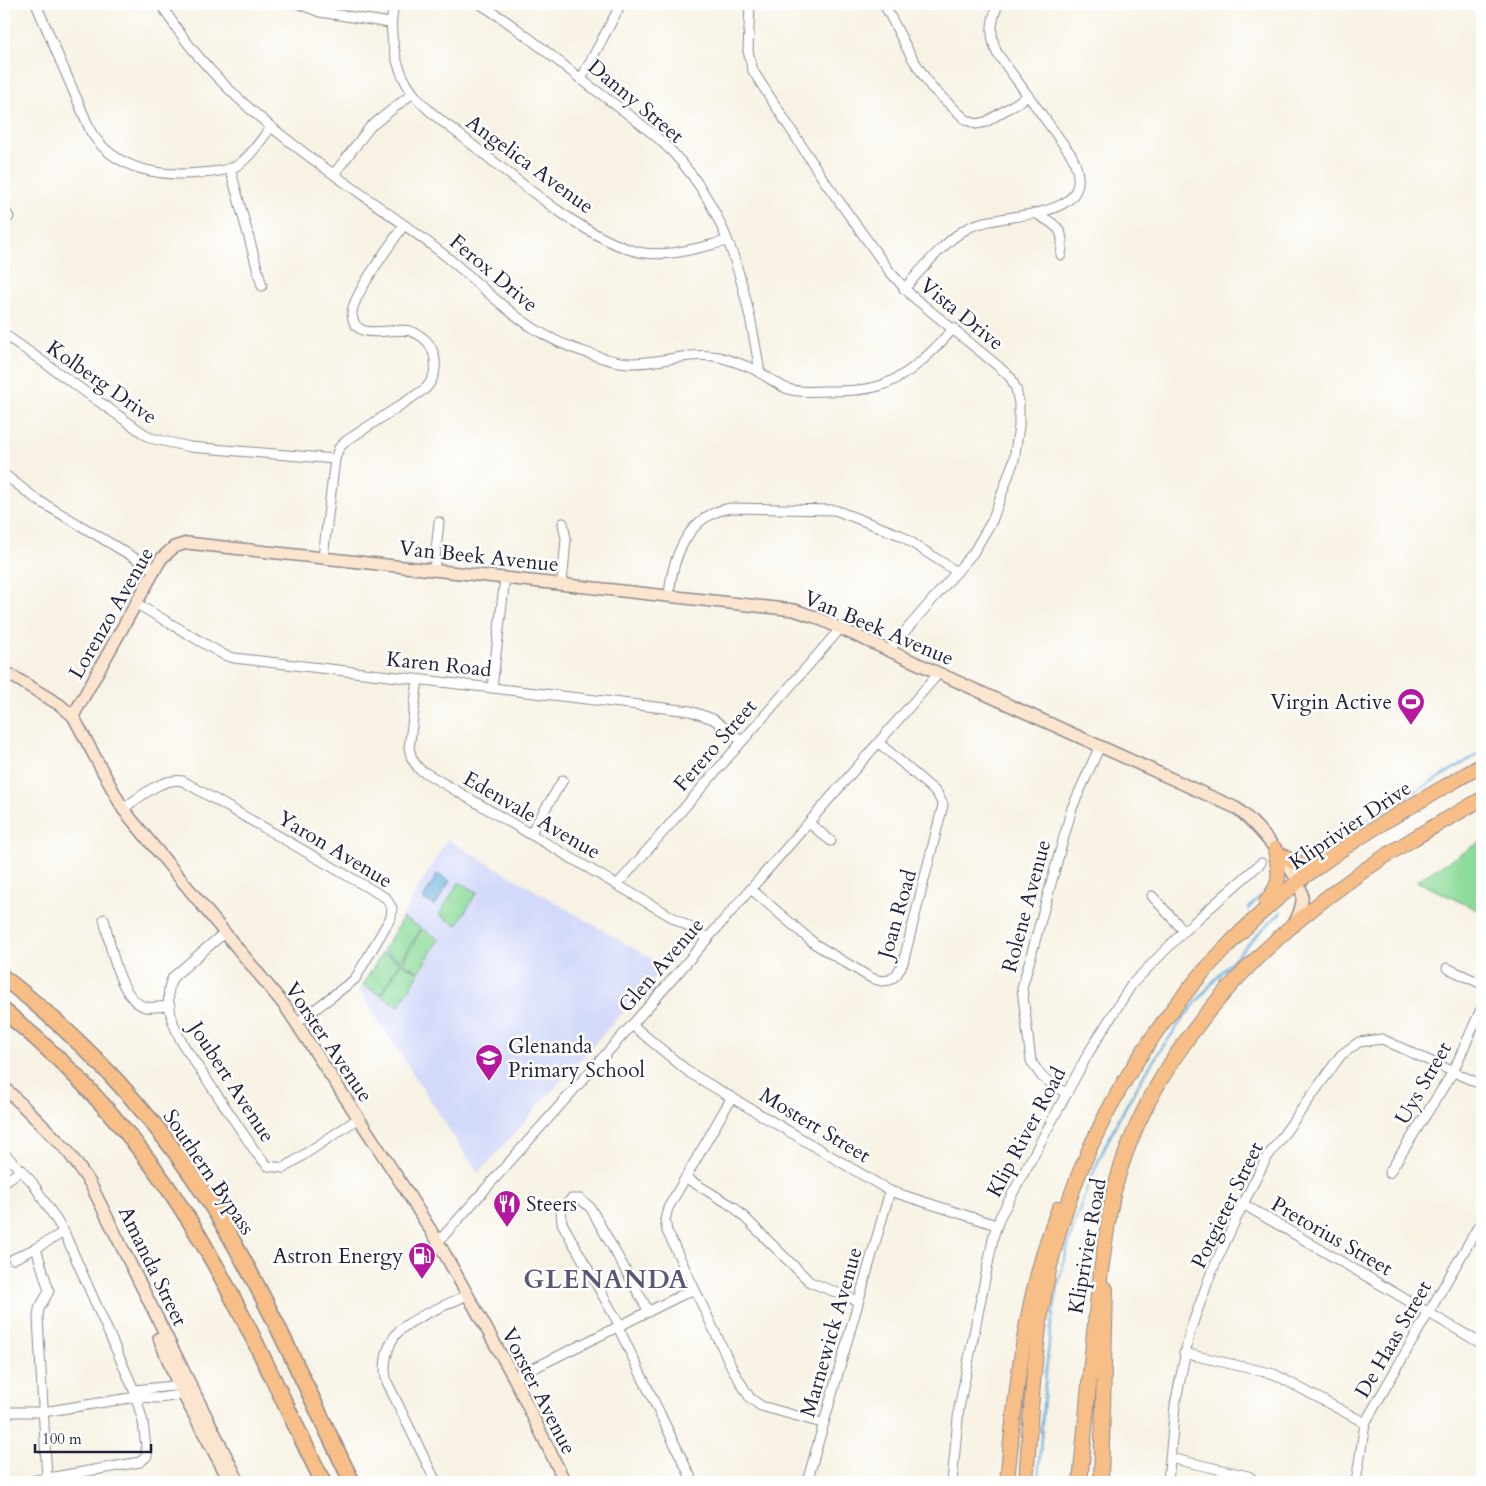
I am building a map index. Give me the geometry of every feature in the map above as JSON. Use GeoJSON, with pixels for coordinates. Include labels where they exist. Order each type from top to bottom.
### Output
{"type":"FeatureCollection","features":[{"type":"Feature","properties":{"kind":"highway","name":"Southern Bypass"},"geometry":{"type":"LineString","coordinates":[[4,978],[33,1000],[95,1059],[130,1097],[183,1164],[210,1203],[247,1269],[352,1482]]}},
{"type":"Feature","properties":{"kind":"highway","name":"Southern Bypass"},"geometry":{"type":"LineString","coordinates":[[4,1011],[81,1081],[114,1118],[168,1188],[205,1246],[323,1482]]}},
{"type":"Feature","properties":{"kind":"main road","name":"Kliprivier Drive"},"geometry":{"type":"LineString","coordinates":[[1247,927],[1298,883],[1361,836],[1482,765]]}},
{"type":"Feature","properties":{"kind":"main road"},"geometry":{"type":"LineString","coordinates":[[1294,924],[1354,877],[1482,799]]}},
{"type":"Feature","properties":{"kind":"main road"},"geometry":{"type":"LineString","coordinates":[[1276,851],[1297,864],[1330,858]]}},
{"type":"Feature","properties":{"kind":"main road"},"geometry":{"type":"LineString","coordinates":[[1247,927],[1278,885],[1280,875],[1276,851]]}},
{"type":"Feature","properties":{"kind":"main road","name":"Kliprivier Road"},"geometry":{"type":"LineString","coordinates":[[1080,1482],[1095,1316],[1108,1219],[1123,1163],[1155,1090],[1177,1054],[1212,1009],[1253,963],[1294,924]]}},
{"type":"Feature","properties":{"kind":"main road","name":"Kliprivier Road"},"geometry":{"type":"LineString","coordinates":[[1026,1482],[1035,1355],[1042,1309],[1051,1265],[1066,1213],[1085,1160],[1106,1112],[1148,1043],[1199,975],[1247,927]]}},
{"type":"Feature","properties":{"kind":"main road"},"geometry":{"type":"LineString","coordinates":[[1007,1482],[1020,1353],[1037,1276],[1065,1192],[1085,1160]]}},
{"type":"Feature","properties":{"kind":"main road"},"geometry":{"type":"LineString","coordinates":[[1101,1482],[1106,1315],[1105,1246]]}},
{"type":"Feature","properties":{"kind":"street"},"geometry":{"type":"LineString","coordinates":[[36,4],[85,121],[96,139],[125,162],[170,175],[208,173],[230,168],[243,160],[271,127]]}},
{"type":"Feature","properties":{"kind":"street","name":"Ferox Drive"},"geometry":{"type":"LineString","coordinates":[[162,4],[182,37],[206,66],[230,92],[271,127],[443,254],[504,308],[534,329],[561,343],[620,362],[703,355],[726,359],[760,373],[783,387],[795,391],[846,390],[877,387],[897,377],[926,357],[954,328]]}},
{"type":"Feature","properties":{"kind":"street"},"geometry":{"type":"LineString","coordinates":[[299,4],[320,12],[390,23]]}},
{"type":"Feature","properties":{"kind":"street","name":"Angelica Avenue"},"geometry":{"type":"LineString","coordinates":[[395,4],[390,23],[390,32],[402,73],[413,93],[441,119],[541,197],[618,245],[648,253],[666,253],[727,241]]}},
{"type":"Feature","properties":{"kind":"street","name":"Danny Street"},"geometry":{"type":"LineString","coordinates":[[480,4],[525,34],[661,141],[680,161],[711,204],[727,241],[747,295],[760,373]]}},
{"type":"Feature","properties":{"kind":"street"},"geometry":{"type":"LineString","coordinates":[[581,79],[622,4]]}},
{"type":"Feature","properties":{"kind":"street","name":"Vista Drive"},"geometry":{"type":"LineString","coordinates":[[750,4],[748,51],[756,79],[861,233],[904,289],[954,328],[1011,378],[1016,389],[1019,412],[1018,442],[1014,460],[992,521],[980,544],[888,651]]}},
{"type":"Feature","properties":{"kind":"street"},"geometry":{"type":"LineString","coordinates":[[884,4],[911,56],[931,87],[965,119],[976,124],[986,122],[1028,96]]}},
{"type":"Feature","properties":{"kind":"street"},"geometry":{"type":"LineString","coordinates":[[904,289],[958,235],[969,227],[999,218],[1060,208],[1070,200],[1076,190],[1078,181],[1076,163],[1054,128],[997,53],[992,42],[992,20],[998,4]]}},
{"type":"Feature","properties":{"kind":"street"},"geometry":{"type":"LineString","coordinates":[[334,174],[370,127],[413,93]]}},
{"type":"Feature","properties":{"kind":"street"},"geometry":{"type":"LineString","coordinates":[[230,168],[262,286]]}},
{"type":"Feature","properties":{"kind":"street"},"geometry":{"type":"LineString","coordinates":[[1035,212],[1060,230],[1063,235],[1062,255]]}},
{"type":"Feature","properties":{"kind":"street"},"geometry":{"type":"LineString","coordinates":[[323,557],[335,459],[339,448],[346,441],[425,389],[432,382],[436,374],[437,364],[434,353],[418,336],[405,330],[381,332],[363,330],[357,327],[352,316],[357,297],[404,225]]}},
{"type":"Feature","properties":{"kind":"street","name":"Kolberg Drive"},"geometry":{"type":"LineString","coordinates":[[4,334],[93,400],[155,440],[190,447],[335,459]]}},
{"type":"Feature","properties":{"kind":"street"},"geometry":{"type":"LineString","coordinates":[[4,474],[36,499],[155,570]]}},
{"type":"Feature","properties":{"kind":"street"},"geometry":{"type":"LineString","coordinates":[[669,596],[674,562],[687,537],[706,516],[718,510],[731,508],[835,510],[900,535],[957,572]]}},
{"type":"Feature","properties":{"kind":"street"},"geometry":{"type":"LineString","coordinates":[[434,570],[438,522]]}},
{"type":"Feature","properties":{"kind":"street"},"geometry":{"type":"LineString","coordinates":[[562,584],[566,539],[563,523]]}},
{"type":"Feature","properties":{"kind":"street","name":"Van Beek Avenue"},"geometry":{"type":"LineString","coordinates":[[193,543],[794,610],[1236,808],[1254,823],[1298,883],[1302,900],[1294,924]]}},
{"type":"Feature","properties":{"kind":"street","name":"Lorenzo Avenue"},"geometry":{"type":"LineString","coordinates":[[73,716],[155,570],[170,550],[178,545],[193,543]]}},
{"type":"Feature","properties":{"kind":"street"},"geometry":{"type":"LineString","coordinates":[[492,688],[504,578]]}},
{"type":"Feature","properties":{"kind":"street","name":"Karen Road"},"geometry":{"type":"LineString","coordinates":[[137,604],[224,655],[234,658],[698,712],[713,719],[742,741]]}},
{"type":"Feature","properties":{"kind":"street","name":"Ferero Street"},"geometry":{"type":"LineString","coordinates":[[617,885],[840,629]]}},
{"type":"Feature","properties":{"kind":"street","name":"Vorster Avenue"},"geometry":{"type":"LineString","coordinates":[[4,671],[60,705],[73,716],[123,809],[297,1023],[438,1242],[514,1378],[564,1482]]}},
{"type":"Feature","properties":{"kind":"street","name":"Glen Avenue"},"geometry":{"type":"LineString","coordinates":[[438,1242],[632,1025],[938,674]]}},
{"type":"Feature","properties":{"kind":"street","name":"Edenvale Avenue"},"geometry":{"type":"LineString","coordinates":[[418,680],[409,748],[415,765],[426,774],[708,938]]}},
{"type":"Feature","properties":{"kind":"street","name":"Joan Road"},"geometry":{"type":"LineString","coordinates":[[751,889],[807,939],[863,973],[881,981],[890,980],[901,970],[943,805],[937,793],[879,743]]}},
{"type":"Feature","properties":{"kind":"street","name":"Rolene Avenue"},"geometry":{"type":"LineString","coordinates":[[1066,1094],[1042,1077],[1031,1061],[1022,988],[1025,971],[1072,808],[1099,748]]}},
{"type":"Feature","properties":{"kind":"street","name":"Yaron Avenue"},"geometry":{"type":"LineString","coordinates":[[123,809],[162,784],[173,780],[183,781],[386,898],[392,908],[392,917],[355,979],[297,1023]]}},
{"type":"Feature","properties":{"kind":"street"},"geometry":{"type":"LineString","coordinates":[[530,834],[563,780]]}},
{"type":"Feature","properties":{"kind":"street"},"geometry":{"type":"LineString","coordinates":[[809,823],[831,841]]}},
{"type":"Feature","properties":{"kind":"street","name":"Klip River Road"},"geometry":{"type":"LineString","coordinates":[[952,1482],[959,1408],[996,1225],[1103,1027],[1132,984],[1184,931],[1261,863]]}},
{"type":"Feature","properties":{"kind":"street"},"geometry":{"type":"LineString","coordinates":[[1152,896],[1184,931]]}},
{"type":"Feature","properties":{"kind":"street"},"geometry":{"type":"LineString","coordinates":[[104,919],[122,982],[129,994],[147,1007],[170,1006]]}},
{"type":"Feature","properties":{"kind":"street","name":"Joubert Avenue"},"geometry":{"type":"LineString","coordinates":[[224,933],[173,977],[167,991],[176,1028],[184,1046],[257,1154],[268,1166],[280,1169],[288,1166],[359,1118]]}},
{"type":"Feature","properties":{"kind":"street"},"geometry":{"type":"LineString","coordinates":[[1447,968],[1482,984]]}},
{"type":"Feature","properties":{"kind":"street","name":"Uys Street"},"geometry":{"type":"LineString","coordinates":[[1389,1173],[1454,1072],[1482,1007]]}},
{"type":"Feature","properties":{"kind":"street","name":"Mostert Street"},"geometry":{"type":"LineString","coordinates":[[632,1025],[684,1069],[890,1191],[996,1225]]}},
{"type":"Feature","properties":{"kind":"street","name":"Potgieter Street"},"geometry":{"type":"LineString","coordinates":[[1168,1482],[1175,1405],[1184,1353],[1203,1294],[1258,1172],[1276,1143],[1336,1062],[1353,1044],[1371,1039],[1382,1039],[1482,1085]]}},
{"type":"Feature","properties":{"kind":"street","name":"Amanda Street"},"geometry":{"type":"LineString","coordinates":[[4,1087],[51,1133],[80,1168],[101,1201],[132,1272]]}},
{"type":"Feature","properties":{"kind":"street","name":"Amanda Street"},"geometry":{"type":"LineString","coordinates":[[4,1092],[50,1138],[77,1170],[132,1272],[186,1389],[240,1482]]}},
{"type":"Feature","properties":{"kind":"street"},"geometry":{"type":"LineString","coordinates":[[732,1097],[668,1208],[666,1226],[669,1237],[734,1370],[750,1398],[761,1406],[822,1424]]}},
{"type":"Feature","properties":{"kind":"street"},"geometry":{"type":"LineString","coordinates":[[4,1153],[32,1182],[64,1232],[135,1393],[143,1422],[146,1458],[140,1462],[31,1482]]}},
{"type":"Feature","properties":{"kind":"street"},"geometry":{"type":"LineString","coordinates":[[4,1182],[22,1170]]}},
{"type":"Feature","properties":{"kind":"street"},"geometry":{"type":"LineString","coordinates":[[686,1178],[734,1207],[810,1282],[858,1300]]}},
{"type":"Feature","properties":{"kind":"street","name":"Marnewick Avenue"},"geometry":{"type":"LineString","coordinates":[[807,1482],[890,1191]]}},
{"type":"Feature","properties":{"kind":"street"},"geometry":{"type":"LineString","coordinates":[[649,1312],[590,1207],[580,1199],[571,1200],[561,1210],[562,1222],[619,1326],[693,1482]]}},
{"type":"Feature","properties":{"kind":"street","name":"Pretorius Street"},"geometry":{"type":"LineString","coordinates":[[1243,1204],[1482,1344]]}},
{"type":"Feature","properties":{"kind":"street","name":"De Haas Street"},"geometry":{"type":"LineString","coordinates":[[1356,1482],[1365,1423],[1429,1312],[1479,1233],[1482,1220]]}},
{"type":"Feature","properties":{"kind":"street"},"geometry":{"type":"LineString","coordinates":[[13,1259],[64,1232]]}},
{"type":"Feature","properties":{"kind":"street"},"geometry":{"type":"LineString","coordinates":[[36,1248],[49,1291],[38,1312],[47,1478]]}},
{"type":"Feature","properties":{"kind":"street"},"geometry":{"type":"LineString","coordinates":[[514,1378],[694,1289]]}},
{"type":"Feature","properties":{"kind":"street"},"geometry":{"type":"LineString","coordinates":[[436,1482],[387,1382],[384,1366],[392,1342],[399,1330],[468,1294]]}},
{"type":"Feature","properties":{"kind":"street"},"geometry":{"type":"LineString","coordinates":[[1184,1353],[1274,1374],[1365,1423]]}},
{"type":"Feature","properties":{"kind":"street"},"geometry":{"type":"LineString","coordinates":[[4,1412],[43,1412],[135,1393],[159,1398],[186,1389]]}},
{"type":"Feature","properties":{"kind":"street","name":"Amanda Street"},"geometry":{"type":"LineString","coordinates":[[205,1424],[230,1482]]}},
{"type":"Feature","properties":{"kind":"street"},"geometry":{"type":"LineString","coordinates":[[1170,1458],[1240,1474],[1257,1482]]}},
{"type":"Feature","properties":{"kind":"shaded area","name":"Glenanda Primary School"},"geometry":{"type":"Polygon","coordinates":[[[447,839],[664,966],[478,1174],[359,990],[447,839]]]}},
{"type":"Feature","properties":{"kind":"green space"},"geometry":{"type":"Polygon","coordinates":[[[1482,841],[1482,912],[1416,881],[1482,841]]]}},
{"type":"Feature","properties":{"kind":"green space"},"geometry":{"type":"Polygon","coordinates":[[[459,882],[477,892],[457,925],[439,915],[459,882]]]}},
{"type":"Feature","properties":{"kind":"green space"},"geometry":{"type":"Polygon","coordinates":[[[403,918],[421,928],[401,961],[384,950],[403,918]]]}},
{"type":"Feature","properties":{"kind":"green space"},"geometry":{"type":"Polygon","coordinates":[[[422,929],[439,939],[419,972],[402,962],[422,929]]]}},
{"type":"Feature","properties":{"kind":"green space"},"geometry":{"type":"Polygon","coordinates":[[[383,952],[400,962],[380,995],[363,985],[383,952]]]}},
{"type":"Feature","properties":{"kind":"green space"},"geometry":{"type":"Polygon","coordinates":[[[401,963],[419,973],[399,1006],[381,996],[401,963]]]}},
{"type":"Feature","properties":{"kind":"water"},"geometry":{"type":"Polygon","coordinates":[[[437,874],[450,881],[435,906],[423,899],[437,874]]]}},
{"type":"Feature","properties":{"kind":"waterway"},"geometry":{"type":"LineString","coordinates":[[1306,856],[1482,752]]}},
{"type":"Feature","properties":{"kind":"waterway"},"geometry":{"type":"LineString","coordinates":[[1248,909],[1268,888]]}},
{"type":"Feature","properties":{"kind":"waterway"},"geometry":{"type":"LineString","coordinates":[[1038,1482],[1045,1381],[1052,1320],[1064,1260],[1082,1203],[1104,1149],[1131,1096],[1163,1047],[1199,999],[1238,954],[1281,912]]}},
{"type":"Feature","properties":{"kind":"place","name":"Virgin Active"},"geometry":{"type":"Point","coordinates":[1411,726]}},
{"type":"Feature","properties":{"kind":"place","name":"Glenanda Primary School"},"geometry":{"type":"Point","coordinates":[489,1082]}},
{"type":"Feature","properties":{"kind":"place","name":"Steers"},"geometry":{"type":"Point","coordinates":[507,1228]}},
{"type":"Feature","properties":{"kind":"place","name":"Astron Energy"},"geometry":{"type":"Point","coordinates":[422,1280]}},
{"type":"Feature","properties":{"kind":"district","name":"GLENANDA"},"geometry":{"type":"Point","coordinates":[606,1279]}}]}
